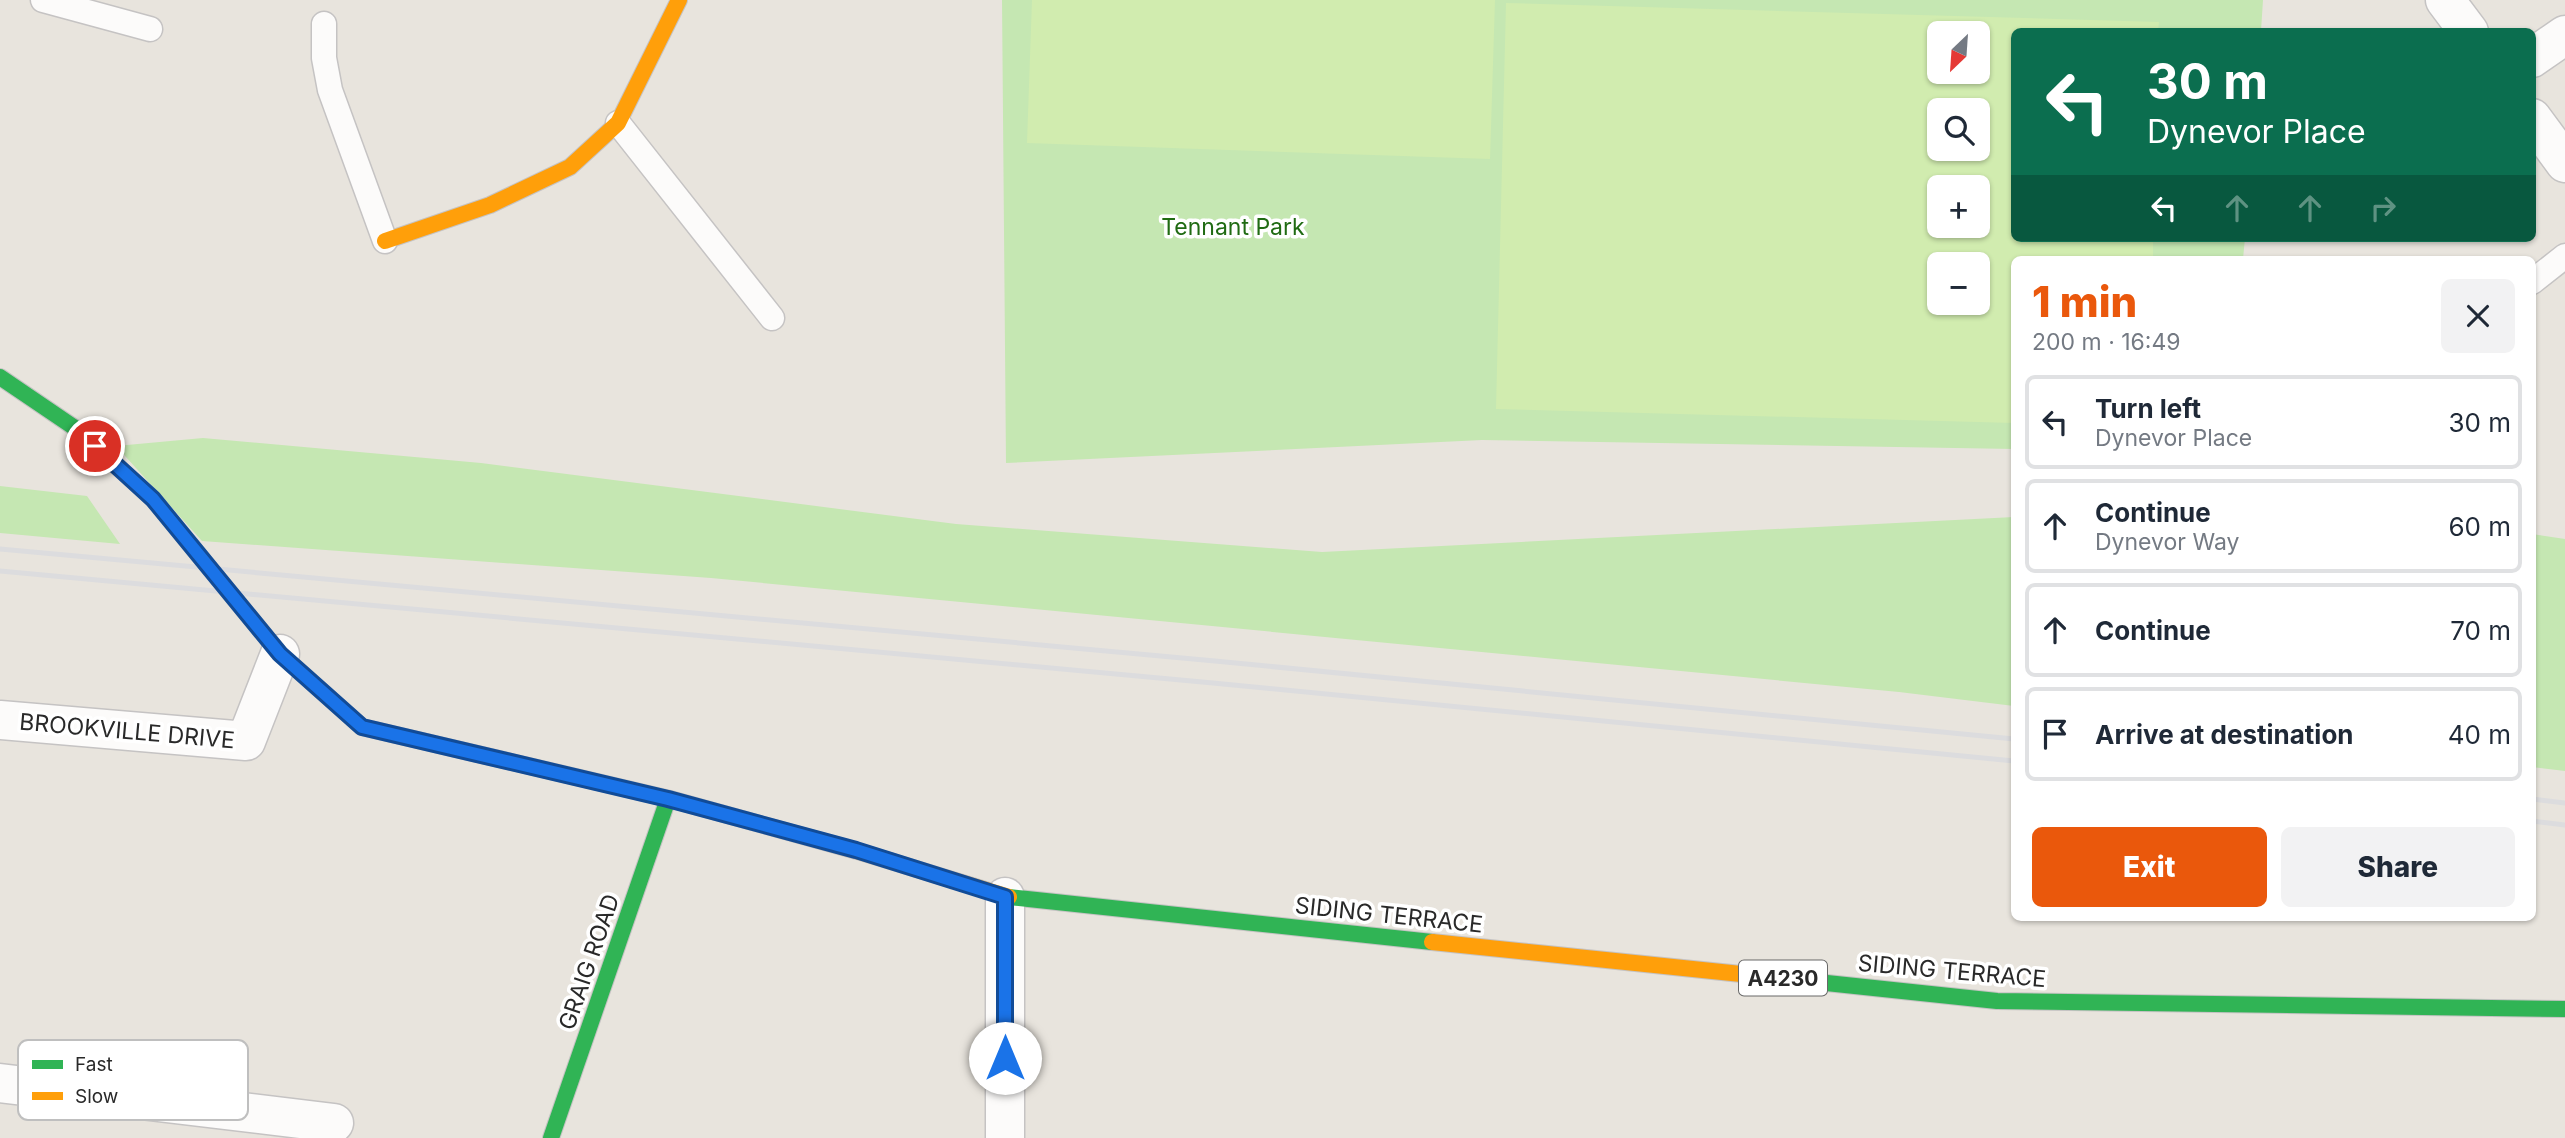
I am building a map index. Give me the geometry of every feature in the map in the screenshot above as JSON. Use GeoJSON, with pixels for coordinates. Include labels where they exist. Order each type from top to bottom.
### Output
{"type":"FeatureCollection","features":[{"type":"Feature","properties":{"kind":"main road"},"geometry":{"type":"LineString","coordinates":[[385,241],[490,205],[570,167],[618,123],[679,0]]}},
{"type":"Feature","properties":{"kind":"main road","name":"A4230"},"geometry":{"type":"LineString","coordinates":[[0,377],[75,428],[153,499],[280,654],[362,727],[668,799],[856,850],[1005,897]]}},
{"type":"Feature","properties":{"kind":"main road","name":"GRAIG ROAD"},"geometry":{"type":"LineString","coordinates":[[551,1138],[668,799]]}},
{"type":"Feature","properties":{"kind":"main road","name":"SIDING TERRACE"},"geometry":{"type":"LineString","coordinates":[[1005,897],[1997,1001],[2565,1009]]}},
{"type":"Feature","properties":{"kind":"street"},"geometry":{"type":"LineString","coordinates":[[2445,0],[2466,28]]}},
{"type":"Feature","properties":{"kind":"street"},"geometry":{"type":"LineString","coordinates":[[2536,55],[2565,35]]}},
{"type":"Feature","properties":{"kind":"street"},"geometry":{"type":"LineString","coordinates":[[2536,123],[2565,163]]}},
{"type":"Feature","properties":{"kind":"street","name":"BROOKVILLE DRIVE"},"geometry":{"type":"LineString","coordinates":[[0,720],[246,741],[280,654]]}},
{"type":"Feature","properties":{"kind":"street"},"geometry":{"type":"LineString","coordinates":[[1005,897],[1005,1138]]}},
{"type":"Feature","properties":{"kind":"street"},"geometry":{"type":"LineString","coordinates":[[0,1083],[18,1085]]}},
{"type":"Feature","properties":{"kind":"street"},"geometry":{"type":"LineString","coordinates":[[248,1113],[334,1123]]}},
{"type":"Feature","properties":{"kind":"lane"},"geometry":{"type":"LineString","coordinates":[[43,0],[150,29]]}},
{"type":"Feature","properties":{"kind":"lane"},"geometry":{"type":"LineString","coordinates":[[324,24],[324,58],[330,90],[385,241]]}},
{"type":"Feature","properties":{"kind":"lane"},"geometry":{"type":"LineString","coordinates":[[618,123],[772,318]]}},
{"type":"Feature","properties":{"kind":"lane"},"geometry":{"type":"LineString","coordinates":[[2536,279],[2565,256]]}},
{"type":"Feature","properties":{"kind":"green space","name":"Tennant Park"},"geometry":{"type":"Polygon","coordinates":[[[1002,0],[2263,0],[2261,28],[2011,28],[2011,242],[2245,242],[2243,256],[2011,256],[2011,449],[1482,440],[1006,463],[1002,0]]]}},
{"type":"Feature","properties":{"kind":"green space"},"geometry":{"type":"Polygon","coordinates":[[[1032,0],[1495,0],[1490,159],[1027,143],[1032,0]]]}},
{"type":"Feature","properties":{"kind":"green space"},"geometry":{"type":"Polygon","coordinates":[[[1506,3],[2159,22],[2158,28],[2011,28],[2011,242],[2153,242],[2153,256],[2011,256],[2011,423],[1496,409],[1506,3]]]}},
{"type":"Feature","properties":{"kind":"green space"},"geometry":{"type":"Polygon","coordinates":[[[203,438],[481,463],[956,524],[1322,552],[2011,517],[2011,706],[1899,692],[711,578],[202,541],[116,446],[203,438]]]}},
{"type":"Feature","properties":{"kind":"green space"},"geometry":{"type":"Polygon","coordinates":[[[0,486],[87,496],[120,544],[0,533],[0,486]]]}},
{"type":"Feature","properties":{"kind":"green space"},"geometry":{"type":"Polygon","coordinates":[[[2536,535],[2565,539],[2565,771],[2536,767],[2536,535]]]}},
{"type":"Feature","properties":{"kind":"railway"},"geometry":{"type":"LineString","coordinates":[[0,549],[1215,661],[2011,739]]}},
{"type":"Feature","properties":{"kind":"railway"},"geometry":{"type":"LineString","coordinates":[[0,571],[1213,683],[2011,761]]}},
{"type":"Feature","properties":{"kind":"railway"},"geometry":{"type":"LineString","coordinates":[[2536,799],[2565,803]]}},
{"type":"Feature","properties":{"kind":"railway"},"geometry":{"type":"LineString","coordinates":[[2536,821],[2565,825]]}},
{"type":"Feature","properties":{"kind":"traffic: fast"},"geometry":{"type":"LineString","coordinates":[[0,377],[75,428],[153,499]]}},
{"type":"Feature","properties":{"kind":"traffic: fast"},"geometry":{"type":"LineString","coordinates":[[153,499],[280,654]]}},
{"type":"Feature","properties":{"kind":"traffic: fast"},"geometry":{"type":"LineString","coordinates":[[280,654],[362,727],[670,799]]}},
{"type":"Feature","properties":{"kind":"traffic: fast"},"geometry":{"type":"LineString","coordinates":[[551,1138],[668,799]]}},
{"type":"Feature","properties":{"kind":"traffic: fast"},"geometry":{"type":"LineString","coordinates":[[1009,897],[1432,942]]}},
{"type":"Feature","properties":{"kind":"traffic: fast"},"geometry":{"type":"LineString","coordinates":[[1770,977],[1997,1001],[2565,1009]]}},
{"type":"Feature","properties":{"kind":"traffic: slow"},"geometry":{"type":"LineString","coordinates":[[385,241],[490,205],[570,167],[618,123],[679,0]]}},
{"type":"Feature","properties":{"kind":"traffic: slow"},"geometry":{"type":"LineString","coordinates":[[670,799],[1009,897]]}},
{"type":"Feature","properties":{"kind":"traffic: slow"},"geometry":{"type":"LineString","coordinates":[[1432,942],[1770,977]]}},
{"type":"Feature","properties":{"kind":"route"},"geometry":{"type":"LineString","coordinates":[[95,446],[153,499],[280,654],[362,727],[668,799],[856,850],[1005,897],[1005,1058]]}}]}
